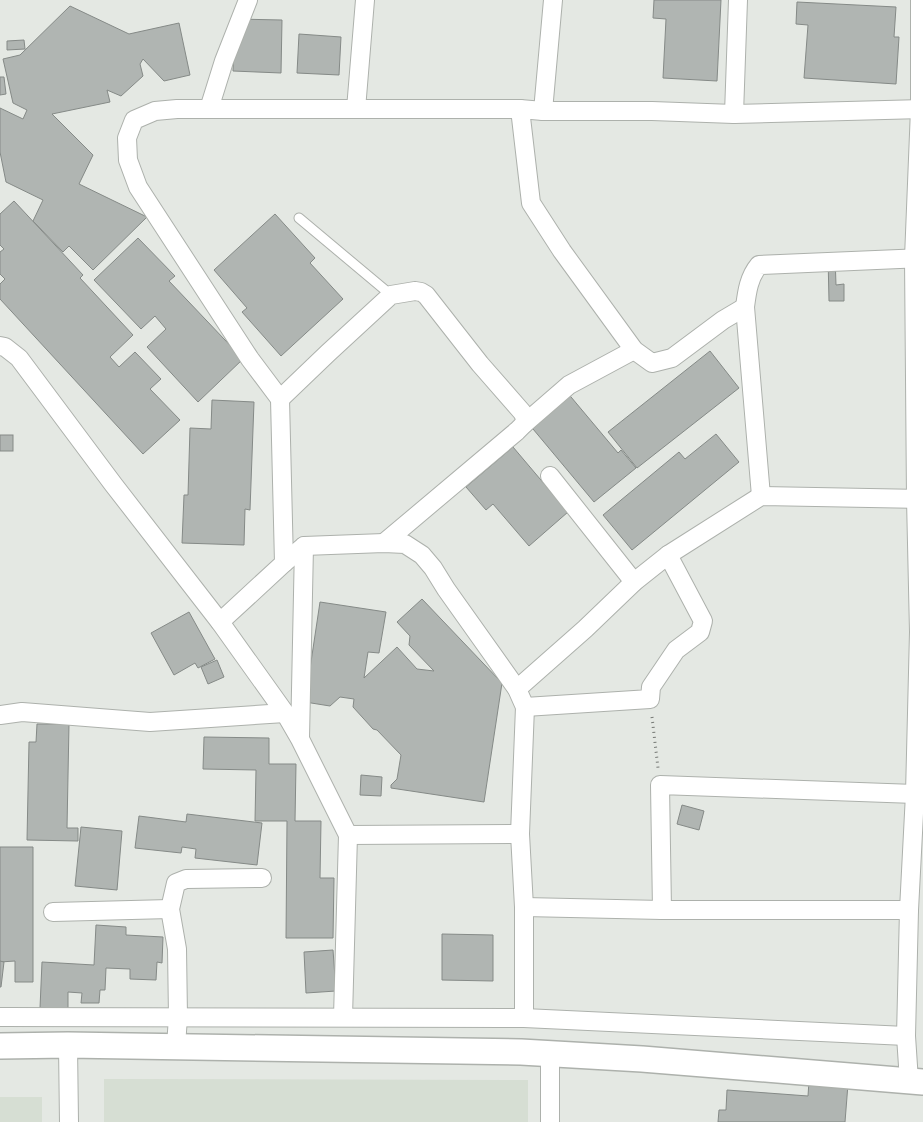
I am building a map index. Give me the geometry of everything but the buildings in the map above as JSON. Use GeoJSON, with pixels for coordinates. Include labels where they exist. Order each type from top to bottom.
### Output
{"type":"FeatureCollection","features":[{"type":"Feature","properties":{"kind":"main road"},"geometry":{"type":"LineString","coordinates":[[0,1046],[412,1049],[550,1053],[916,1081]]}},
{"type":"Feature","properties":{"kind":"street"},"geometry":{"type":"LineString","coordinates":[[209,109],[224,60],[248,0]]}},
{"type":"Feature","properties":{"kind":"street"},"geometry":{"type":"LineString","coordinates":[[356,109],[364,0]]}},
{"type":"Feature","properties":{"kind":"street"},"geometry":{"type":"LineString","coordinates":[[543,111],[554,0]]}},
{"type":"Feature","properties":{"kind":"street"},"geometry":{"type":"LineString","coordinates":[[734,114],[738,0]]}},
{"type":"Feature","properties":{"kind":"street"},"geometry":{"type":"LineString","coordinates":[[916,1081],[906,1036],[919,632],[918,258],[922,109],[920,0]]}},
{"type":"Feature","properties":{"kind":"street"},"geometry":{"type":"LineString","coordinates":[[284,563],[280,399],[250,359],[138,188],[128,160],[127,138],[134,120],[155,111],[177,109],[520,109],[734,114],[922,109]]}},
{"type":"Feature","properties":{"kind":"street"},"geometry":{"type":"LineString","coordinates":[[520,109],[531,203],[562,251],[634,350],[652,363],[672,358],[723,320],[745,307]]}},
{"type":"Feature","properties":{"kind":"street"},"geometry":{"type":"LineString","coordinates":[[761,496],[745,307],[747,291],[754,270],[759,265],[918,258]]}},
{"type":"Feature","properties":{"kind":"street"},"geometry":{"type":"LineString","coordinates":[[280,399],[391,295],[415,291],[426,295],[480,364],[522,412],[525,417],[524,424]]}},
{"type":"Feature","properties":{"kind":"street"},"geometry":{"type":"LineString","coordinates":[[0,346],[5,347],[19,358],[113,484],[220,622],[285,713],[300,739],[348,835],[343,1017]]}},
{"type":"Feature","properties":{"kind":"street"},"geometry":{"type":"LineString","coordinates":[[384,543],[569,385],[634,350]]}},
{"type":"Feature","properties":{"kind":"street"},"geometry":{"type":"LineString","coordinates":[[550,476],[634,582]]}},
{"type":"Feature","properties":{"kind":"street"},"geometry":{"type":"LineString","coordinates":[[517,689],[585,630],[634,582],[668,555],[761,496],[919,499]]}},
{"type":"Feature","properties":{"kind":"street"},"geometry":{"type":"LineString","coordinates":[[220,622],[304,546],[405,544],[422,555],[433,568],[517,689],[525,707],[520,834],[524,907],[524,1018]]}},
{"type":"Feature","properties":{"kind":"street"},"geometry":{"type":"LineString","coordinates":[[300,739],[304,546]]}},
{"type":"Feature","properties":{"kind":"street"},"geometry":{"type":"LineString","coordinates":[[525,707],[650,699],[651,687],[676,650],[700,632],[703,621],[668,555]]}},
{"type":"Feature","properties":{"kind":"street"},"geometry":{"type":"LineString","coordinates":[[0,715],[22,712],[150,722],[285,713]]}},
{"type":"Feature","properties":{"kind":"street"},"geometry":{"type":"LineString","coordinates":[[662,910],[660,785],[915,794]]}},
{"type":"Feature","properties":{"kind":"street"},"geometry":{"type":"LineString","coordinates":[[348,835],[520,834]]}},
{"type":"Feature","properties":{"kind":"street"},"geometry":{"type":"LineString","coordinates":[[176,1046],[178,949],[170,909],[176,882],[186,879],[262,878]]}},
{"type":"Feature","properties":{"kind":"street"},"geometry":{"type":"LineString","coordinates":[[524,907],[662,910],[909,910]]}},
{"type":"Feature","properties":{"kind":"street"},"geometry":{"type":"LineString","coordinates":[[53,912],[170,909]]}},
{"type":"Feature","properties":{"kind":"street"},"geometry":{"type":"LineString","coordinates":[[0,1016],[524,1018],[906,1036]]}},
{"type":"Feature","properties":{"kind":"street"},"geometry":{"type":"LineString","coordinates":[[68,1045],[69,1122]]}},
{"type":"Feature","properties":{"kind":"street"},"geometry":{"type":"LineString","coordinates":[[550,1053],[550,1122]]}},
{"type":"Feature","properties":{"kind":"lane"},"geometry":{"type":"LineString","coordinates":[[299,218],[391,295]]}},
{"type":"Feature","properties":{"kind":"path"},"geometry":{"type":"LineString","coordinates":[[650,699],[660,785]]}},
{"type":"Feature","properties":{"kind":"shaded area"},"geometry":{"type":"Polygon","coordinates":[[[104,1079],[528,1080],[528,1122],[104,1122],[104,1079]]]}},
{"type":"Feature","properties":{"kind":"shaded area"},"geometry":{"type":"Polygon","coordinates":[[[0,1097],[42,1097],[42,1122],[0,1122],[0,1097]]]}}]}
